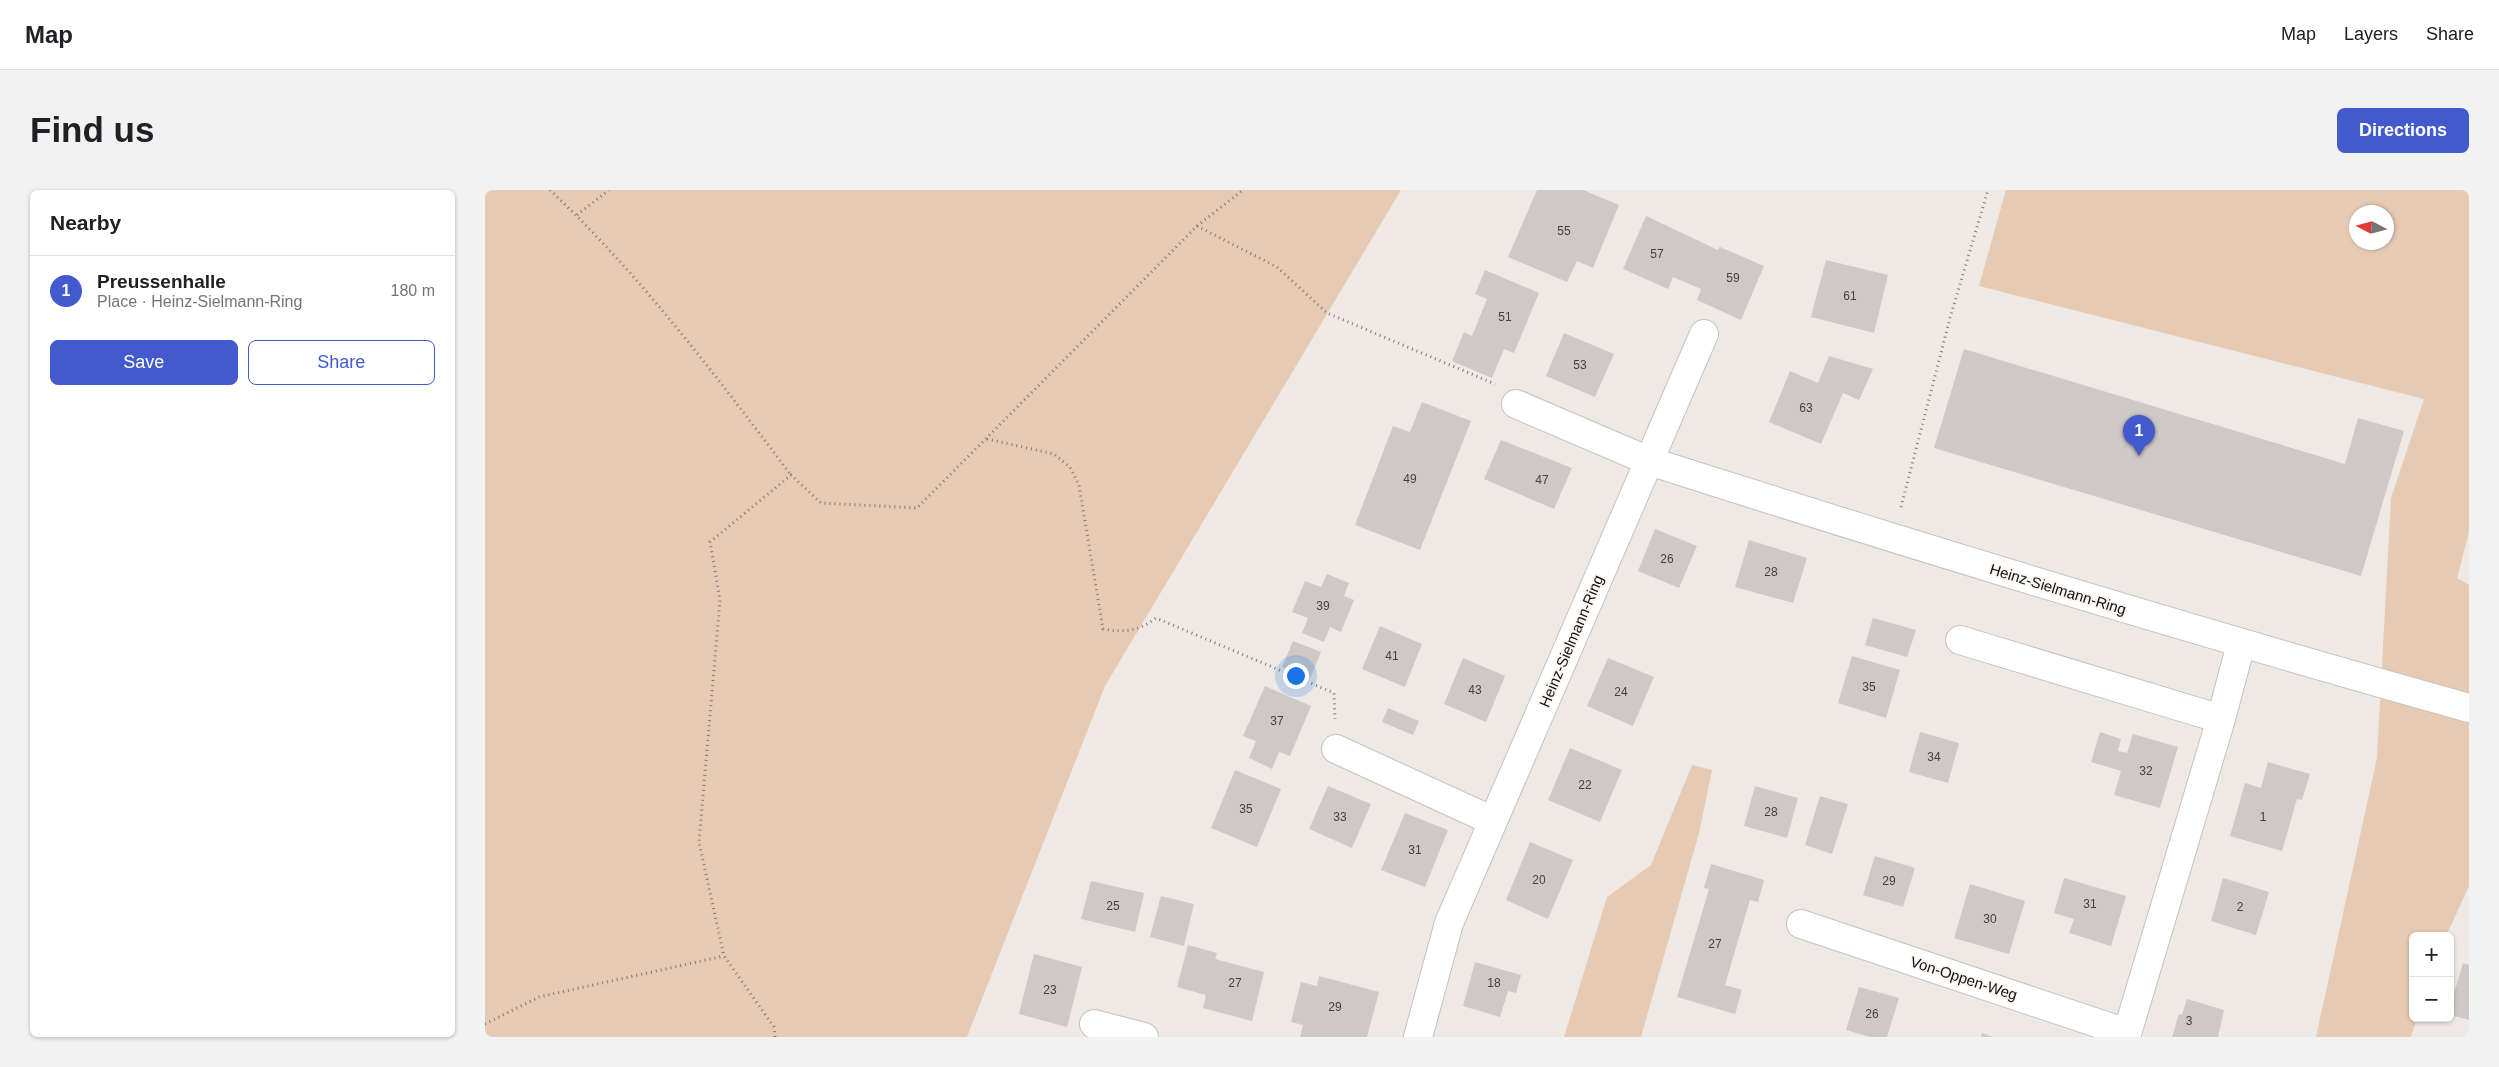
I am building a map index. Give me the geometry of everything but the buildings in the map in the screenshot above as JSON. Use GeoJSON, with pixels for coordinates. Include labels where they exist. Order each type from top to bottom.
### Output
{"type":"FeatureCollection","features":[{"type":"Feature","properties":{"kind":"street","name":"Heinz-Sielmann-Ring"},"geometry":{"type":"LineString","coordinates":[[1418,1037],[1449,923],[1705,334]]}},
{"type":"Feature","properties":{"kind":"street","name":"Heinz-Sielmann-Ring"},"geometry":{"type":"LineString","coordinates":[[1516,404],[1649,461],[1893,539],[2241,644],[2469,708]]}},
{"type":"Feature","properties":{"kind":"street"},"geometry":{"type":"LineString","coordinates":[[1959,640],[2221,719]]}},
{"type":"Feature","properties":{"kind":"street","name":"Von-Oppen-Weg"},"geometry":{"type":"LineString","coordinates":[[1801,924],[2127,1035],[2221,719],[2241,644]]}},
{"type":"Feature","properties":{"kind":"street"},"geometry":{"type":"LineString","coordinates":[[1336,749],[1493,821]]}},
{"type":"Feature","properties":{"kind":"street"},"geometry":{"type":"LineString","coordinates":[[1093,1024],[1144,1037]]}},
{"type":"Feature","properties":{"kind":"path"},"geometry":{"type":"LineString","coordinates":[[550,190],[577,215],[677,326],[791,475],[821,503],[917,508],[1197,226],[1243,190]]}},
{"type":"Feature","properties":{"kind":"path"},"geometry":{"type":"LineString","coordinates":[[577,215],[609,190]]}},
{"type":"Feature","properties":{"kind":"path"},"geometry":{"type":"LineString","coordinates":[[1893,539],[1950,318],[1988,190]]}},
{"type":"Feature","properties":{"kind":"path"},"geometry":{"type":"LineString","coordinates":[[1197,226],[1277,267],[1327,312],[1507,389],[1516,404]]}},
{"type":"Feature","properties":{"kind":"path"},"geometry":{"type":"LineString","coordinates":[[987,439],[1054,454],[1069,467],[1079,484],[1103,629],[1133,630],[1145,626],[1155,618],[1334,693],[1336,749]]}},
{"type":"Feature","properties":{"kind":"path"},"geometry":{"type":"LineString","coordinates":[[775,1037],[774,1027],[724,956],[699,842],[720,600],[710,542],[791,475]]}},
{"type":"Feature","properties":{"kind":"path"},"geometry":{"type":"LineString","coordinates":[[485,1024],[539,997],[724,956]]}},
{"type":"Feature","properties":{"kind":"shaded area"},"geometry":{"type":"Polygon","coordinates":[[[485,190],[1401,190],[1105,686],[967,1037],[485,1037],[485,190]]]}},
{"type":"Feature","properties":{"kind":"shaded area"},"geometry":{"type":"Polygon","coordinates":[[[2006,190],[2469,190],[2469,532],[2457,578],[2469,585],[2469,886],[2448,932],[2409,932],[2409,1022],[2416,1022],[2411,1037],[2316,1037],[2377,758],[2391,498],[2424,399],[1979,286],[2006,190]]]}},
{"type":"Feature","properties":{"kind":"shaded area"},"geometry":{"type":"Polygon","coordinates":[[[1692,765],[1712,770],[1699,833],[1641,1037],[1564,1037],[1607,897],[1651,865],[1692,765]]]}},
{"type":"Feature","properties":{"kind":"place","name":"Preussenhalle"},"geometry":{"type":"Point","coordinates":[2139,456]}}]}
